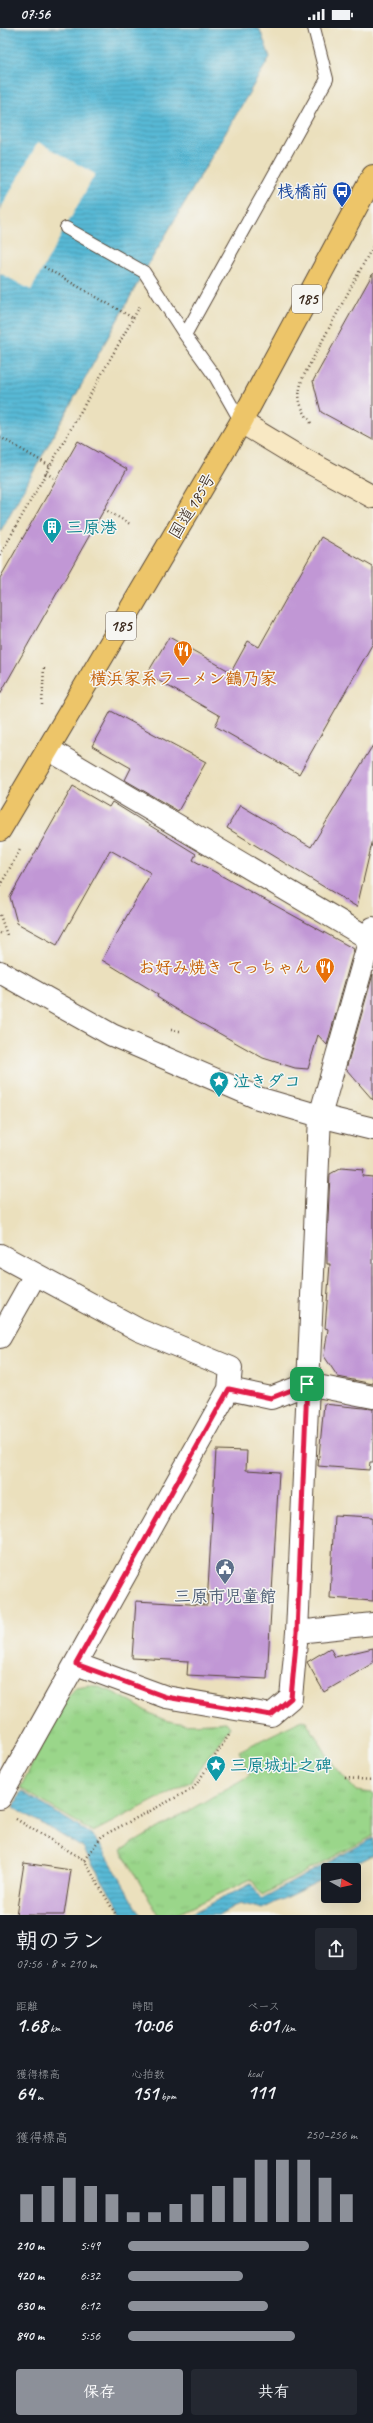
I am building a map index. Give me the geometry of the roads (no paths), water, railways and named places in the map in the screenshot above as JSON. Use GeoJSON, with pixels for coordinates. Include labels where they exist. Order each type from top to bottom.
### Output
{"type":"FeatureCollection","features":[{"type":"Feature","properties":{"kind":"highway","name":"国道185号"},"geometry":{"type":"LineString","coordinates":[[0,830],[241,422],[373,176]]}},
{"type":"Feature","properties":{"kind":"street"},"geometry":{"type":"LineString","coordinates":[[241,422],[294,454],[373,497]]}},
{"type":"Feature","properties":{"kind":"street"},"geometry":{"type":"LineString","coordinates":[[48,749],[372,936],[320,1116],[297,1632],[291,1698],[271,1715],[166,1697],[76,1664]]}},
{"type":"Feature","properties":{"kind":"street"},"geometry":{"type":"LineString","coordinates":[[0,972],[112,1035],[258,1098],[320,1116],[373,1129]]}},
{"type":"Feature","properties":{"kind":"street"},"geometry":{"type":"LineString","coordinates":[[0,1255],[139,1330],[231,1368],[229,1389],[76,1664],[5,1774],[0,1798]]}},
{"type":"Feature","properties":{"kind":"street"},"geometry":{"type":"LineString","coordinates":[[0,1337],[35,1275]]}},
{"type":"Feature","properties":{"kind":"street"},"geometry":{"type":"LineString","coordinates":[[229,1389],[271,1398],[307,1384],[373,1397]]}},
{"type":"Feature","properties":{"kind":"street"},"geometry":{"type":"LineString","coordinates":[[297,1632],[373,1624]]}},
{"type":"Feature","properties":{"kind":"lane"},"geometry":{"type":"LineString","coordinates":[[185,335],[327,79],[314,28]]}},
{"type":"Feature","properties":{"kind":"lane"},"geometry":{"type":"LineString","coordinates":[[66,228],[144,272],[185,335],[216,378],[241,422]]}},
{"type":"Feature","properties":{"kind":"water"},"geometry":{"type":"Polygon","coordinates":[[[0,28],[256,28],[260,30],[270,57],[144,272],[0,532],[0,28]]]}},
{"type":"Feature","properties":{"kind":"water"},"geometry":{"type":"Polygon","coordinates":[[[21,1791],[91,1834],[104,1851],[141,1915],[123,1915],[83,1848],[14,1807],[21,1791]]]}},
{"type":"Feature","properties":{"kind":"water"},"geometry":{"type":"Polygon","coordinates":[[[373,1838],[373,1855],[357,1863],[327,1863],[373,1838]]]}},
{"type":"Feature","properties":{"kind":"water"},"geometry":{"type":"Polygon","coordinates":[[[321,1866],[321,1880],[262,1909],[240,1903],[218,1915],[188,1915],[251,1884],[261,1899],[321,1866]]]}},
{"type":"Feature","properties":{"kind":"place","name":"桟橋前"},"geometry":{"type":"Point","coordinates":[342,208]}},
{"type":"Feature","properties":{"kind":"place","name":"三原港"},"geometry":{"type":"Point","coordinates":[52,544]}},
{"type":"Feature","properties":{"kind":"place","name":"横浜家系ラーメン鶴乃家"},"geometry":{"type":"Point","coordinates":[183,667]}},
{"type":"Feature","properties":{"kind":"place","name":"お好み焼き てっちゃん"},"geometry":{"type":"Point","coordinates":[325,984]}},
{"type":"Feature","properties":{"kind":"place","name":"泣きダコ"},"geometry":{"type":"Point","coordinates":[219,1098]}},
{"type":"Feature","properties":{"kind":"place","name":"三原市児童館"},"geometry":{"type":"Point","coordinates":[225,1585]}},
{"type":"Feature","properties":{"kind":"place","name":"三原城址之碑"},"geometry":{"type":"Point","coordinates":[216,1782]}}]}
